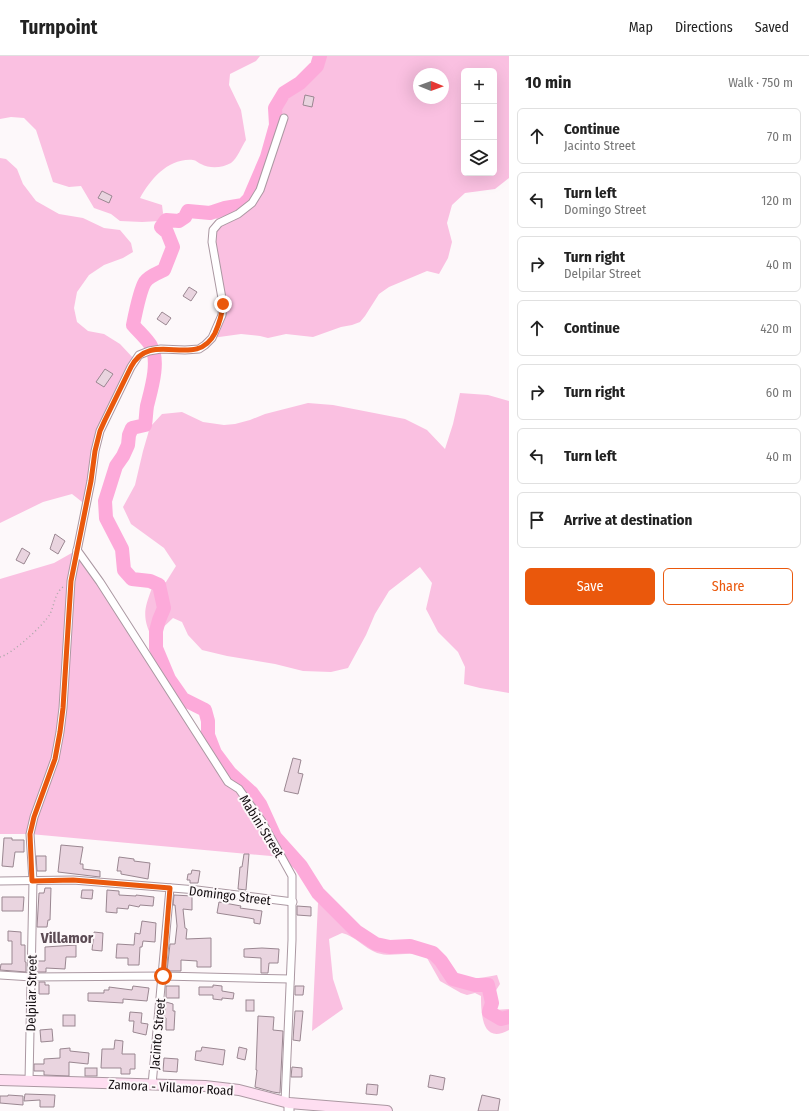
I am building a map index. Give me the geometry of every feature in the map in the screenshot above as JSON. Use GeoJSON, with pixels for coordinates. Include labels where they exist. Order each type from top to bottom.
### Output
{"type":"FeatureCollection","features":[{"type":"Feature","properties":{"kind":"main road","name":"Zamora - Villamor Road"},"geometry":{"type":"LineString","coordinates":[[0,1080],[205,1086],[240,1090],[287,1105],[387,1111]]}},
{"type":"Feature","properties":{"kind":"street","name":"Delpilar Street"},"geometry":{"type":"LineString","coordinates":[[29,1081],[32,977],[32,881],[30,834],[34,817],[55,759],[60,732],[63,708],[71,581],[100,431],[135,360],[139,355],[149,351],[161,349],[199,349],[212,338],[222,315],[223,304],[212,242],[214,230],[219,223],[238,214],[252,203],[260,190],[284,118]]}},
{"type":"Feature","properties":{"kind":"street","name":"Mabini Street"},"geometry":{"type":"LineString","coordinates":[[77,550],[100,582],[228,782],[239,788],[261,820],[292,876],[293,902],[287,1105]]}},
{"type":"Feature","properties":{"kind":"street","name":"Domingo Street"},"geometry":{"type":"LineString","coordinates":[[0,881],[73,880],[197,890],[293,902]]}},
{"type":"Feature","properties":{"kind":"street","name":"Jacinto Street"},"geometry":{"type":"LineString","coordinates":[[152,1085],[170,888]]}},
{"type":"Feature","properties":{"kind":"street"},"geometry":{"type":"LineString","coordinates":[[0,975],[32,977],[163,976],[290,979]]}},
{"type":"Feature","properties":{"kind":"path"},"geometry":{"type":"LineString","coordinates":[[0,657],[7,655],[15,649],[46,620],[57,592],[71,581]]}},
{"type":"Feature","properties":{"kind":"shaded area"},"geometry":{"type":"Polygon","coordinates":[[[0,56],[260,56],[256,61],[230,74],[229,85],[241,110],[246,140],[235,159],[231,163],[220,167],[208,167],[195,160],[184,160],[168,166],[155,177],[140,198],[162,205],[163,213],[160,221],[142,222],[120,221],[111,214],[94,208],[81,186],[69,187],[53,182],[36,130],[24,118],[11,117],[0,119],[0,56]]]}},
{"type":"Feature","properties":{"kind":"shaded area"},"geometry":{"type":"Polygon","coordinates":[[[319,56],[509,56],[509,178],[495,189],[465,193],[452,205],[447,223],[452,242],[448,258],[439,274],[427,271],[389,287],[379,294],[360,322],[313,337],[286,334],[268,338],[241,334],[212,338],[222,315],[212,242],[219,223],[212,211],[223,211],[233,208],[244,195],[258,163],[274,109],[280,102],[295,91],[304,74],[312,67],[317,66],[319,56]]]}},
{"type":"Feature","properties":{"kind":"shaded area"},"geometry":{"type":"Polygon","coordinates":[[[0,158],[6,159],[17,169],[23,184],[36,201],[59,214],[83,218],[104,228],[120,230],[131,243],[133,252],[123,258],[104,265],[89,275],[77,292],[74,308],[77,322],[88,331],[104,334],[120,344],[135,360],[105,420],[86,505],[72,494],[43,502],[0,523],[0,158]]]}},
{"type":"Feature","properties":{"kind":"shaded area"},"geometry":{"type":"Polygon","coordinates":[[[460,393],[488,395],[509,401],[509,693],[464,684],[465,667],[458,652],[438,632],[426,609],[432,583],[420,567],[389,591],[375,614],[366,635],[348,668],[331,672],[303,671],[202,650],[188,635],[182,622],[173,618],[152,638],[145,618],[149,595],[152,588],[166,582],[176,566],[164,548],[131,524],[123,507],[135,485],[150,427],[162,414],[182,412],[203,422],[224,425],[235,424],[265,414],[308,403],[333,405],[405,419],[427,430],[445,449],[453,424],[460,393]]]}},
{"type":"Feature","properties":{"kind":"shaded area"},"geometry":{"type":"Polygon","coordinates":[[[77,550],[228,782],[239,789],[282,857],[30,834],[0,834],[0,579],[54,563],[77,550]]]}},
{"type":"Feature","properties":{"kind":"shaded area"},"geometry":{"type":"Polygon","coordinates":[[[318,903],[337,912],[364,932],[381,941],[393,943],[411,942],[431,947],[450,968],[461,976],[467,978],[480,978],[497,975],[500,984],[493,995],[491,1006],[494,1010],[509,1009],[509,1030],[500,1034],[493,1034],[488,1031],[483,1019],[481,996],[475,993],[467,995],[461,993],[440,981],[427,958],[416,954],[386,955],[377,953],[342,933],[329,939],[333,979],[343,1009],[312,1031],[318,903]]]}},
{"type":"Feature","properties":{"kind":"building"},"geometry":{"type":"Polygon","coordinates":[[[305,95],[314,97],[312,107],[303,105],[305,95]]]}},
{"type":"Feature","properties":{"kind":"building"},"geometry":{"type":"Polygon","coordinates":[[[102,191],[112,196],[109,203],[98,198],[102,191]]]}},
{"type":"Feature","properties":{"kind":"building"},"geometry":{"type":"Polygon","coordinates":[[[189,287],[197,292],[191,301],[183,296],[189,287]]]}},
{"type":"Feature","properties":{"kind":"building"},"geometry":{"type":"Polygon","coordinates":[[[162,312],[171,318],[166,325],[157,319],[162,312]]]}},
{"type":"Feature","properties":{"kind":"building"},"geometry":{"type":"Polygon","coordinates":[[[105,369],[113,374],[104,387],[96,382],[105,369]]]}},
{"type":"Feature","properties":{"kind":"building"},"geometry":{"type":"Polygon","coordinates":[[[55,534],[65,541],[58,554],[50,549],[55,534]]]}},
{"type":"Feature","properties":{"kind":"building"},"geometry":{"type":"Polygon","coordinates":[[[22,548],[30,553],[24,564],[16,560],[22,548]]]}},
{"type":"Feature","properties":{"kind":"building"},"geometry":{"type":"Polygon","coordinates":[[[293,758],[301,760],[298,773],[303,774],[298,794],[284,791],[293,758]]]}},
{"type":"Feature","properties":{"kind":"building"},"geometry":{"type":"Polygon","coordinates":[[[4,838],[24,840],[24,852],[15,852],[13,867],[2,866],[4,838]]]}},
{"type":"Feature","properties":{"kind":"building"},"geometry":{"type":"Polygon","coordinates":[[[61,845],[83,847],[80,864],[83,864],[83,869],[100,871],[100,877],[58,872],[61,845]]]}},
{"type":"Feature","properties":{"kind":"building"},"geometry":{"type":"Polygon","coordinates":[[[244,854],[249,854],[246,890],[238,889],[240,867],[242,867],[244,854]]]}},
{"type":"Feature","properties":{"kind":"building"},"geometry":{"type":"Polygon","coordinates":[[[36,856],[46,856],[46,871],[37,871],[36,856]]]}},
{"type":"Feature","properties":{"kind":"building"},"geometry":{"type":"Polygon","coordinates":[[[119,857],[150,863],[148,879],[121,874],[121,871],[117,871],[119,857]]]}},
{"type":"Feature","properties":{"kind":"building"},"geometry":{"type":"Polygon","coordinates":[[[192,870],[200,871],[198,883],[190,883],[190,880],[187,880],[188,874],[191,874],[192,870]]]}},
{"type":"Feature","properties":{"kind":"building"},"geometry":{"type":"Polygon","coordinates":[[[45,888],[51,888],[50,920],[48,920],[47,927],[37,927],[39,893],[44,893],[45,888]]]}},
{"type":"Feature","properties":{"kind":"building"},"geometry":{"type":"Polygon","coordinates":[[[82,890],[93,890],[92,899],[81,898],[82,890]]]}},
{"type":"Feature","properties":{"kind":"building"},"geometry":{"type":"Polygon","coordinates":[[[107,890],[119,891],[119,895],[154,897],[153,906],[140,905],[139,907],[129,905],[128,909],[117,908],[117,913],[106,912],[107,890]]]}},
{"type":"Feature","properties":{"kind":"building"},"geometry":{"type":"Polygon","coordinates":[[[174,895],[192,896],[192,910],[183,909],[185,928],[187,929],[186,939],[211,938],[211,967],[197,967],[197,961],[181,960],[181,971],[167,971],[170,944],[175,944],[177,926],[175,905],[173,905],[174,895]]]}},
{"type":"Feature","properties":{"kind":"building"},"geometry":{"type":"Polygon","coordinates":[[[2,897],[24,897],[23,911],[2,911],[2,897]]]}},
{"type":"Feature","properties":{"kind":"building"},"geometry":{"type":"Polygon","coordinates":[[[219,902],[241,906],[240,908],[262,911],[260,924],[254,923],[254,919],[217,913],[219,902]]]}},
{"type":"Feature","properties":{"kind":"building"},"geometry":{"type":"Polygon","coordinates":[[[297,906],[311,907],[311,916],[297,915],[297,906]]]}},
{"type":"Feature","properties":{"kind":"building"},"geometry":{"type":"Polygon","coordinates":[[[142,921],[156,923],[155,942],[143,941],[142,947],[140,947],[139,965],[128,965],[128,958],[116,958],[117,944],[134,945],[135,933],[140,934],[142,921]]]}},
{"type":"Feature","properties":{"kind":"building"},"geometry":{"type":"Polygon","coordinates":[[[8,931],[21,932],[21,945],[25,945],[26,972],[0,970],[1,964],[12,964],[12,941],[8,941],[8,931]]]}},
{"type":"Feature","properties":{"kind":"building"},"geometry":{"type":"Polygon","coordinates":[[[94,932],[103,933],[102,951],[92,950],[94,932]]]}},
{"type":"Feature","properties":{"kind":"building"},"geometry":{"type":"Polygon","coordinates":[[[76,945],[76,957],[66,957],[65,969],[46,968],[46,972],[36,972],[36,962],[45,961],[45,947],[76,945]]]}},
{"type":"Feature","properties":{"kind":"building"},"geometry":{"type":"Polygon","coordinates":[[[244,949],[279,949],[278,963],[269,963],[268,973],[261,973],[261,958],[244,957],[244,949]]]}},
{"type":"Feature","properties":{"kind":"building"},"geometry":{"type":"Polygon","coordinates":[[[39,982],[45,982],[45,985],[49,985],[49,994],[39,994],[39,982]]]}},
{"type":"Feature","properties":{"kind":"building"},"geometry":{"type":"Polygon","coordinates":[[[213,985],[222,986],[222,991],[234,993],[233,999],[213,999],[213,995],[199,995],[199,987],[213,987],[213,985]]]}},
{"type":"Feature","properties":{"kind":"building"},"geometry":{"type":"Polygon","coordinates":[[[133,986],[149,988],[147,1001],[123,999],[123,1003],[88,1001],[88,993],[104,993],[104,990],[109,990],[109,987],[132,990],[133,986]]]}},
{"type":"Feature","properties":{"kind":"building"},"geometry":{"type":"Polygon","coordinates":[[[166,986],[179,986],[179,998],[166,998],[166,986]]]}},
{"type":"Feature","properties":{"kind":"building"},"geometry":{"type":"Polygon","coordinates":[[[295,986],[304,986],[303,995],[295,995],[295,986]]]}},
{"type":"Feature","properties":{"kind":"building"},"geometry":{"type":"Polygon","coordinates":[[[246,1000],[254,1000],[254,1011],[246,1011],[246,1000]]]}},
{"type":"Feature","properties":{"kind":"building"},"geometry":{"type":"Polygon","coordinates":[[[166,1002],[173,1004],[173,1011],[175,1011],[174,1030],[166,1030],[166,1018],[164,1017],[166,1002]]]}},
{"type":"Feature","properties":{"kind":"building"},"geometry":{"type":"Polygon","coordinates":[[[295,1011],[303,1011],[300,1041],[293,1040],[295,1011]]]}},
{"type":"Feature","properties":{"kind":"building"},"geometry":{"type":"Polygon","coordinates":[[[130,1012],[142,1013],[141,1023],[148,1024],[146,1035],[133,1032],[134,1021],[129,1021],[130,1012]]]}},
{"type":"Feature","properties":{"kind":"building"},"geometry":{"type":"Polygon","coordinates":[[[63,1015],[75,1015],[75,1026],[63,1026],[63,1015]]]}},
{"type":"Feature","properties":{"kind":"building"},"geometry":{"type":"Polygon","coordinates":[[[258,1016],[274,1017],[273,1030],[283,1031],[280,1093],[255,1087],[257,1070],[258,1016]]]}},
{"type":"Feature","properties":{"kind":"building"},"geometry":{"type":"Polygon","coordinates":[[[52,1029],[53,1041],[41,1042],[40,1030],[52,1029]]]}},
{"type":"Feature","properties":{"kind":"building"},"geometry":{"type":"Polygon","coordinates":[[[115,1040],[123,1041],[122,1054],[135,1054],[135,1069],[130,1069],[130,1074],[121,1074],[121,1068],[101,1068],[102,1049],[114,1049],[115,1040]]]}},
{"type":"Feature","properties":{"kind":"building"},"geometry":{"type":"Polygon","coordinates":[[[202,1047],[225,1050],[223,1065],[195,1060],[196,1051],[201,1051],[202,1047]]]}},
{"type":"Feature","properties":{"kind":"building"},"geometry":{"type":"Polygon","coordinates":[[[239,1047],[247,1049],[245,1060],[237,1058],[239,1047]]]}},
{"type":"Feature","properties":{"kind":"building"},"geometry":{"type":"Polygon","coordinates":[[[70,1048],[70,1051],[89,1053],[88,1064],[69,1062],[69,1076],[44,1075],[44,1071],[34,1071],[34,1064],[44,1064],[44,1059],[60,1058],[60,1049],[70,1048]]]}},
{"type":"Feature","properties":{"kind":"building"},"geometry":{"type":"Polygon","coordinates":[[[164,1058],[178,1059],[177,1072],[163,1071],[164,1058]]]}},
{"type":"Feature","properties":{"kind":"building"},"geometry":{"type":"Polygon","coordinates":[[[292,1067],[302,1068],[302,1077],[291,1077],[292,1067]]]}},
{"type":"Feature","properties":{"kind":"building"},"geometry":{"type":"Polygon","coordinates":[[[85,1068],[97,1068],[97,1076],[85,1076],[85,1068]]]}},
{"type":"Feature","properties":{"kind":"building"},"geometry":{"type":"Polygon","coordinates":[[[430,1075],[445,1078],[443,1090],[428,1087],[430,1075]]]}},
{"type":"Feature","properties":{"kind":"building"},"geometry":{"type":"Polygon","coordinates":[[[367,1084],[378,1085],[377,1095],[366,1094],[367,1084]]]}},
{"type":"Feature","properties":{"kind":"building"},"geometry":{"type":"Polygon","coordinates":[[[25,1094],[55,1095],[54,1107],[40,1107],[40,1100],[24,1101],[25,1094]]]}},
{"type":"Feature","properties":{"kind":"building"},"geometry":{"type":"Polygon","coordinates":[[[482,1095],[500,1099],[498,1111],[478,1111],[482,1095]]]}},
{"type":"Feature","properties":{"kind":"building"},"geometry":{"type":"Polygon","coordinates":[[[0,1096],[23,1096],[23,1105],[0,1103],[0,1096]]]}},
{"type":"Feature","properties":{"kind":"waterway"},"geometry":{"type":"LineString","coordinates":[[320,56],[317,66],[300,83],[284,93],[275,108],[276,125],[267,157],[249,199],[243,205],[225,208],[210,213],[188,211],[185,217],[179,221],[166,220],[161,227],[167,232],[173,247],[164,270],[151,276],[145,282],[133,325],[150,344],[154,352],[155,359],[154,376],[147,406],[145,425],[132,428],[129,435],[128,445],[116,466],[105,501],[106,518],[122,549],[124,570],[132,579],[150,581],[159,585],[164,608],[156,631],[156,648],[169,679],[183,699],[205,710],[208,721],[208,735],[215,753],[230,773],[252,793],[260,804],[275,837],[301,866],[318,893],[356,931],[376,944],[390,947],[410,946],[433,953],[441,961],[453,979],[475,985],[488,985],[492,1003],[489,1012],[501,1019],[509,1017]]}},
{"type":"Feature","properties":{"kind":"district","name":"Villamor"},"geometry":{"type":"Point","coordinates":[67,938]}},
{"type":"Feature","properties":{"kind":"route"},"geometry":{"type":"LineString","coordinates":[[163,976],[170,888],[73,880],[32,881],[30,834],[34,817],[55,759],[60,732],[63,708],[71,581],[100,431],[131,367],[139,355],[149,351],[161,349],[199,349],[212,338],[222,315],[223,304]]}}]}
